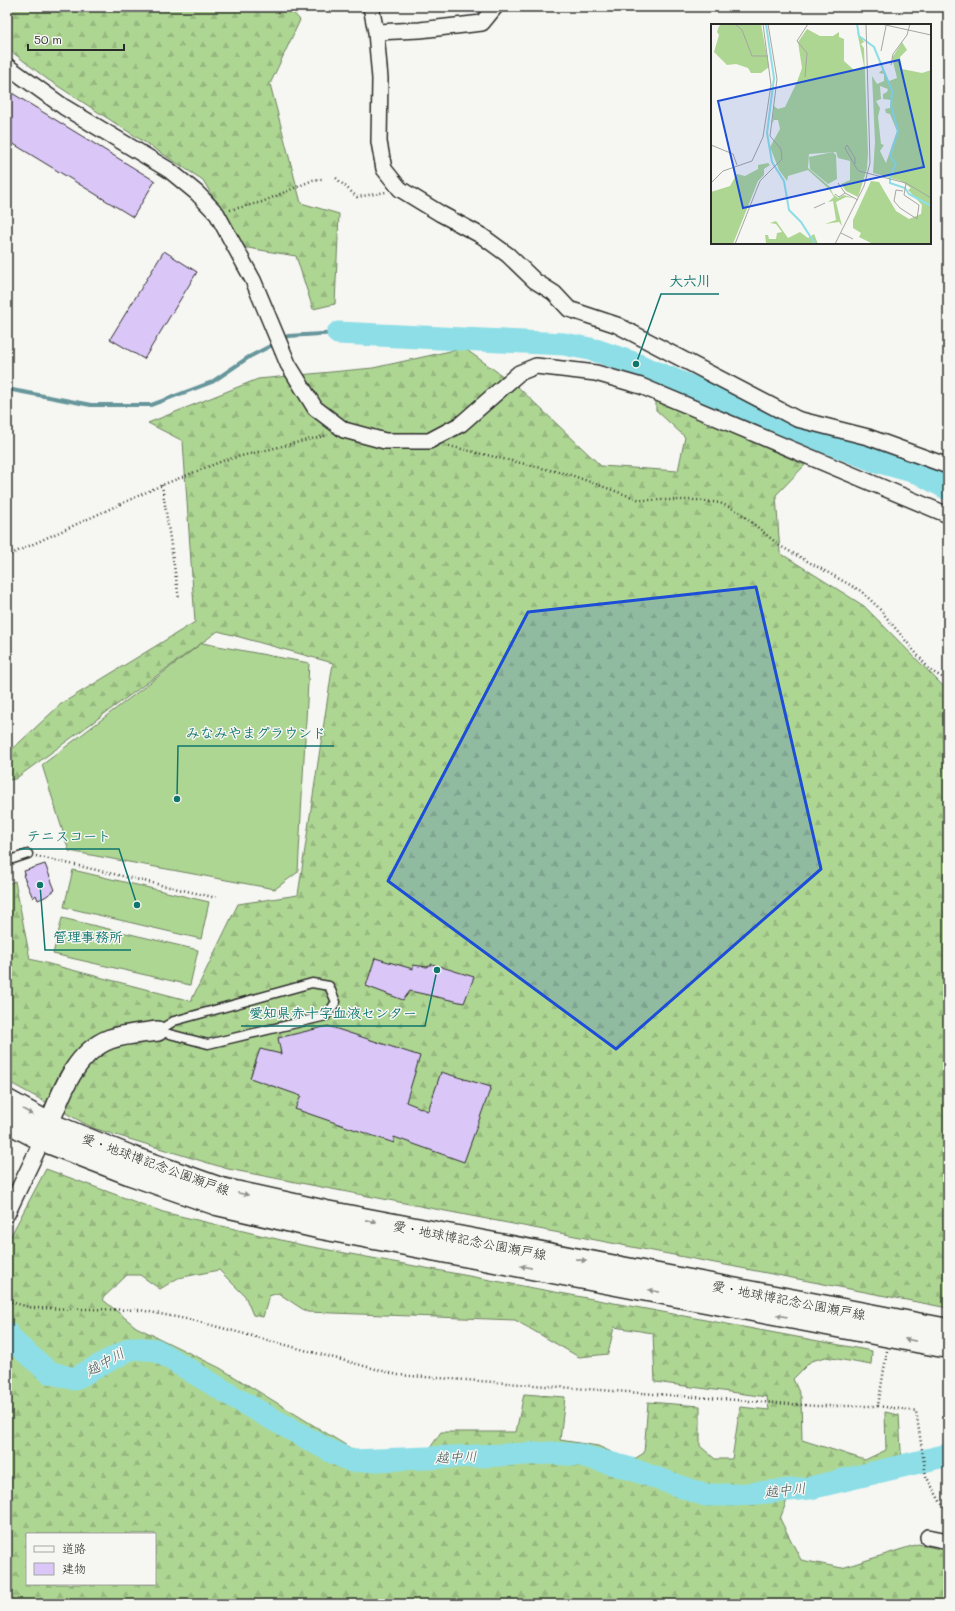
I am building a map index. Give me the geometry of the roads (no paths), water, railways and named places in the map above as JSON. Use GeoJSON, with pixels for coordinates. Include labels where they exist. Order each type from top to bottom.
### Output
{"type":"FeatureCollection","features":[{"type":"Feature","properties":{"kind":"main road","name":"愛・地球博記念公園瀬戸線"},"geometry":{"type":"LineString","coordinates":[[7,1100],[46,1132],[131,1174],[217,1204],[322,1228],[432,1250],[948,1347]]}},
{"type":"Feature","properties":{"kind":"main road","name":"愛・地球博記念公園瀬戸線"},"geometry":{"type":"LineString","coordinates":[[7,1121],[136,1159],[221,1189],[326,1212],[948,1330]]}},
{"type":"Feature","properties":{"kind":"street"},"geometry":{"type":"LineString","coordinates":[[371,7],[376,32],[380,79],[379,142],[384,169],[400,189],[441,214],[482,236],[508,255],[534,281],[554,293],[569,309],[617,325],[797,419],[868,437],[948,466]]}},
{"type":"Feature","properties":{"kind":"street"},"geometry":{"type":"LineString","coordinates":[[376,32],[420,30],[482,24],[495,7]]}},
{"type":"Feature","properties":{"kind":"street"},"geometry":{"type":"LineString","coordinates":[[7,66],[64,107],[169,170],[197,193],[217,214],[253,280],[288,364],[315,408],[344,430],[385,441],[429,441],[461,424],[519,372],[536,366],[596,373],[641,386],[948,516]]}},
{"type":"Feature","properties":{"kind":"street"},"geometry":{"type":"LineString","coordinates":[[7,1214],[46,1132],[66,1082],[87,1053],[109,1039],[158,1031]]}},
{"type":"Feature","properties":{"kind":"street"},"geometry":{"type":"LineString","coordinates":[[928,1537],[948,1541]]}},
{"type":"Feature","properties":{"kind":"lane"},"geometry":{"type":"LineString","coordinates":[[7,861],[28,854]]}},
{"type":"Feature","properties":{"kind":"lane"},"geometry":{"type":"LineString","coordinates":[[312,983],[329,986],[336,1002],[326,1016],[208,1044],[158,1031],[174,1021],[312,983]]}},
{"type":"Feature","properties":{"kind":"waterway"},"geometry":{"type":"LineString","coordinates":[[282,339],[288,336],[338,333]]}},
{"type":"Feature","properties":{"kind":"waterway"},"geometry":{"type":"LineString","coordinates":[[338,333],[564,344],[595,350],[636,364],[776,422],[876,461],[919,473],[948,489]]}},
{"type":"Feature","properties":{"kind":"waterway"},"geometry":{"type":"LineString","coordinates":[[7,389],[91,405],[151,405],[212,382],[249,357],[276,343]]}},
{"type":"Feature","properties":{"kind":"waterway","name":"越中川"},"geometry":{"type":"LineString","coordinates":[[7,1333],[16,1344],[49,1372],[74,1379],[132,1348],[156,1350],[249,1406],[332,1452],[352,1461],[551,1453],[580,1455],[628,1468],[705,1495],[736,1495],[810,1488],[948,1455]]}},
{"type":"Feature","properties":{"kind":"place","name":"大六川"},"geometry":{"type":"Point","coordinates":[636,364]}},
{"type":"Feature","properties":{"kind":"place","name":"みなみやまグラウンド"},"geometry":{"type":"Point","coordinates":[177,799]}},
{"type":"Feature","properties":{"kind":"place","name":"管理事務所"},"geometry":{"type":"Point","coordinates":[40,885]}},
{"type":"Feature","properties":{"kind":"place","name":"テニスコート"},"geometry":{"type":"Point","coordinates":[137,905]}},
{"type":"Feature","properties":{"kind":"place","name":"愛知県赤十字血液センター"},"geometry":{"type":"Point","coordinates":[437,970]}}]}
